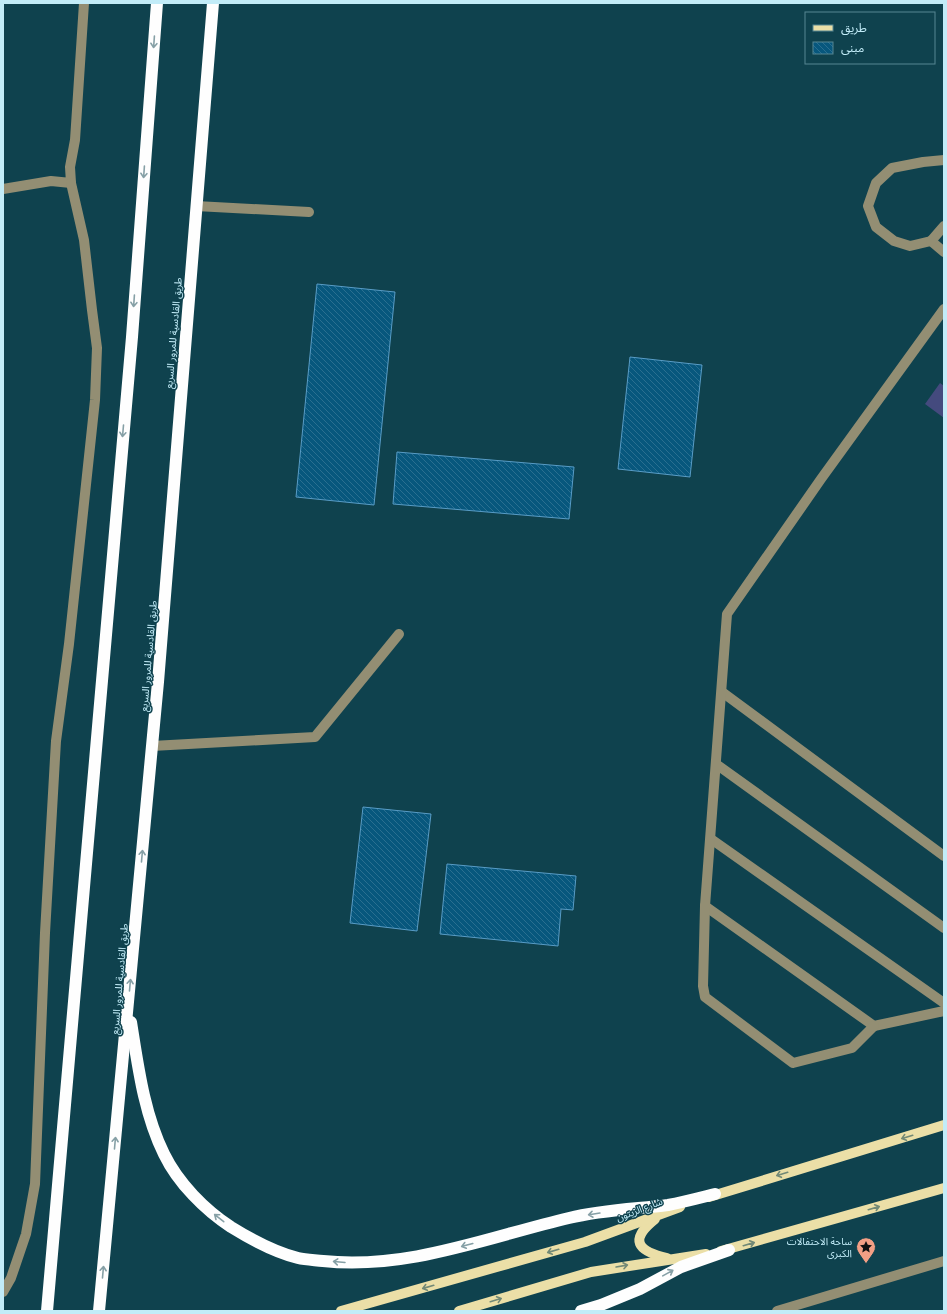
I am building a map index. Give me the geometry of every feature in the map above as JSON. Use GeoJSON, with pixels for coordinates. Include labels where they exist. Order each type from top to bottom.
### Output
{"type":"FeatureCollection","features":[{"type":"Feature","properties":{"kind":"highway"},"geometry":{"type":"LineString","coordinates":[[47,1311],[132,337],[157,3]]}},
{"type":"Feature","properties":{"kind":"highway","name":"طريق القادسية للمرور السريع"},"geometry":{"type":"LineString","coordinates":[[99,1311],[152,746],[213,3]]}},
{"type":"Feature","properties":{"kind":"highway"},"geometry":{"type":"LineString","coordinates":[[128,1007],[139,1067],[151,1119],[164,1154],[184,1185],[219,1219],[254,1241],[298,1258],[345,1263],[400,1259],[436,1253],[571,1218],[619,1210],[669,1205],[715,1194]]}},
{"type":"Feature","properties":{"kind":"highway"},"geometry":{"type":"LineString","coordinates":[[581,1311],[601,1305],[640,1289],[680,1266],[729,1250]]}},
{"type":"Feature","properties":{"kind":"main road","name":"شارع الزيتون"},"geometry":{"type":"LineString","coordinates":[[341,1311],[585,1242],[715,1194],[944,1125]]}},
{"type":"Feature","properties":{"kind":"main road"},"geometry":{"type":"LineString","coordinates":[[459,1311],[591,1272],[729,1250],[944,1188]]}},
{"type":"Feature","properties":{"kind":"main road"},"geometry":{"type":"LineString","coordinates":[[669,1211],[646,1227],[638,1239],[639,1244],[641,1248],[653,1255],[667,1258],[689,1257]]}},
{"type":"Feature","properties":{"kind":"street"},"geometry":{"type":"LineString","coordinates":[[3,1292],[11,1278],[26,1234],[35,1184],[45,933],[56,741],[69,644],[95,400],[97,348],[84,240],[71,183],[70,167],[75,140],[84,3]]}},
{"type":"Feature","properties":{"kind":"street"},"geometry":{"type":"LineString","coordinates":[[944,160],[923,162],[892,168],[876,183],[868,206],[876,227],[894,241],[910,246],[931,241],[944,226]]}},
{"type":"Feature","properties":{"kind":"street"},"geometry":{"type":"LineString","coordinates":[[3,189],[51,182],[71,183]]}},
{"type":"Feature","properties":{"kind":"street"},"geometry":{"type":"LineString","coordinates":[[196,206],[309,212]]}},
{"type":"Feature","properties":{"kind":"street"},"geometry":{"type":"LineString","coordinates":[[931,241],[944,252]]}},
{"type":"Feature","properties":{"kind":"street"},"geometry":{"type":"LineString","coordinates":[[944,309],[727,614],[705,906],[703,986],[705,997],[793,1063],[852,1048],[874,1026],[944,1012]]}},
{"type":"Feature","properties":{"kind":"street"},"geometry":{"type":"LineString","coordinates":[[152,746],[315,737],[400,634]]}},
{"type":"Feature","properties":{"kind":"street"},"geometry":{"type":"LineString","coordinates":[[722,692],[944,855]]}},
{"type":"Feature","properties":{"kind":"street"},"geometry":{"type":"LineString","coordinates":[[716,764],[944,928]]}},
{"type":"Feature","properties":{"kind":"street"},"geometry":{"type":"LineString","coordinates":[[711,838],[944,1003]]}},
{"type":"Feature","properties":{"kind":"street"},"geometry":{"type":"LineString","coordinates":[[705,906],[874,1026]]}},
{"type":"Feature","properties":{"kind":"street"},"geometry":{"type":"LineString","coordinates":[[777,1311],[944,1261]]}},
{"type":"Feature","properties":{"kind":"water"},"geometry":{"type":"Polygon","coordinates":[[[940,383],[944,386],[944,418],[925,404],[940,383]]]}},
{"type":"Feature","properties":{"kind":"building"},"geometry":{"type":"Polygon","coordinates":[[[317,284],[395,292],[374,505],[296,497],[317,284]]]}},
{"type":"Feature","properties":{"kind":"building"},"geometry":{"type":"Polygon","coordinates":[[[630,357],[702,365],[690,477],[618,469],[630,357]]]}},
{"type":"Feature","properties":{"kind":"building"},"geometry":{"type":"Polygon","coordinates":[[[397,452],[574,467],[569,519],[393,504],[397,452]]]}},
{"type":"Feature","properties":{"kind":"building"},"geometry":{"type":"Polygon","coordinates":[[[363,807],[431,814],[417,931],[350,923],[363,807]]]}},
{"type":"Feature","properties":{"kind":"building"},"geometry":{"type":"Polygon","coordinates":[[[447,864],[576,876],[573,910],[561,909],[558,946],[440,934],[447,864]]]}},
{"type":"Feature","properties":{"kind":"place","name":"ساحة الاحتفالات الكبرى"},"geometry":{"type":"Point","coordinates":[866,1264]}}]}
